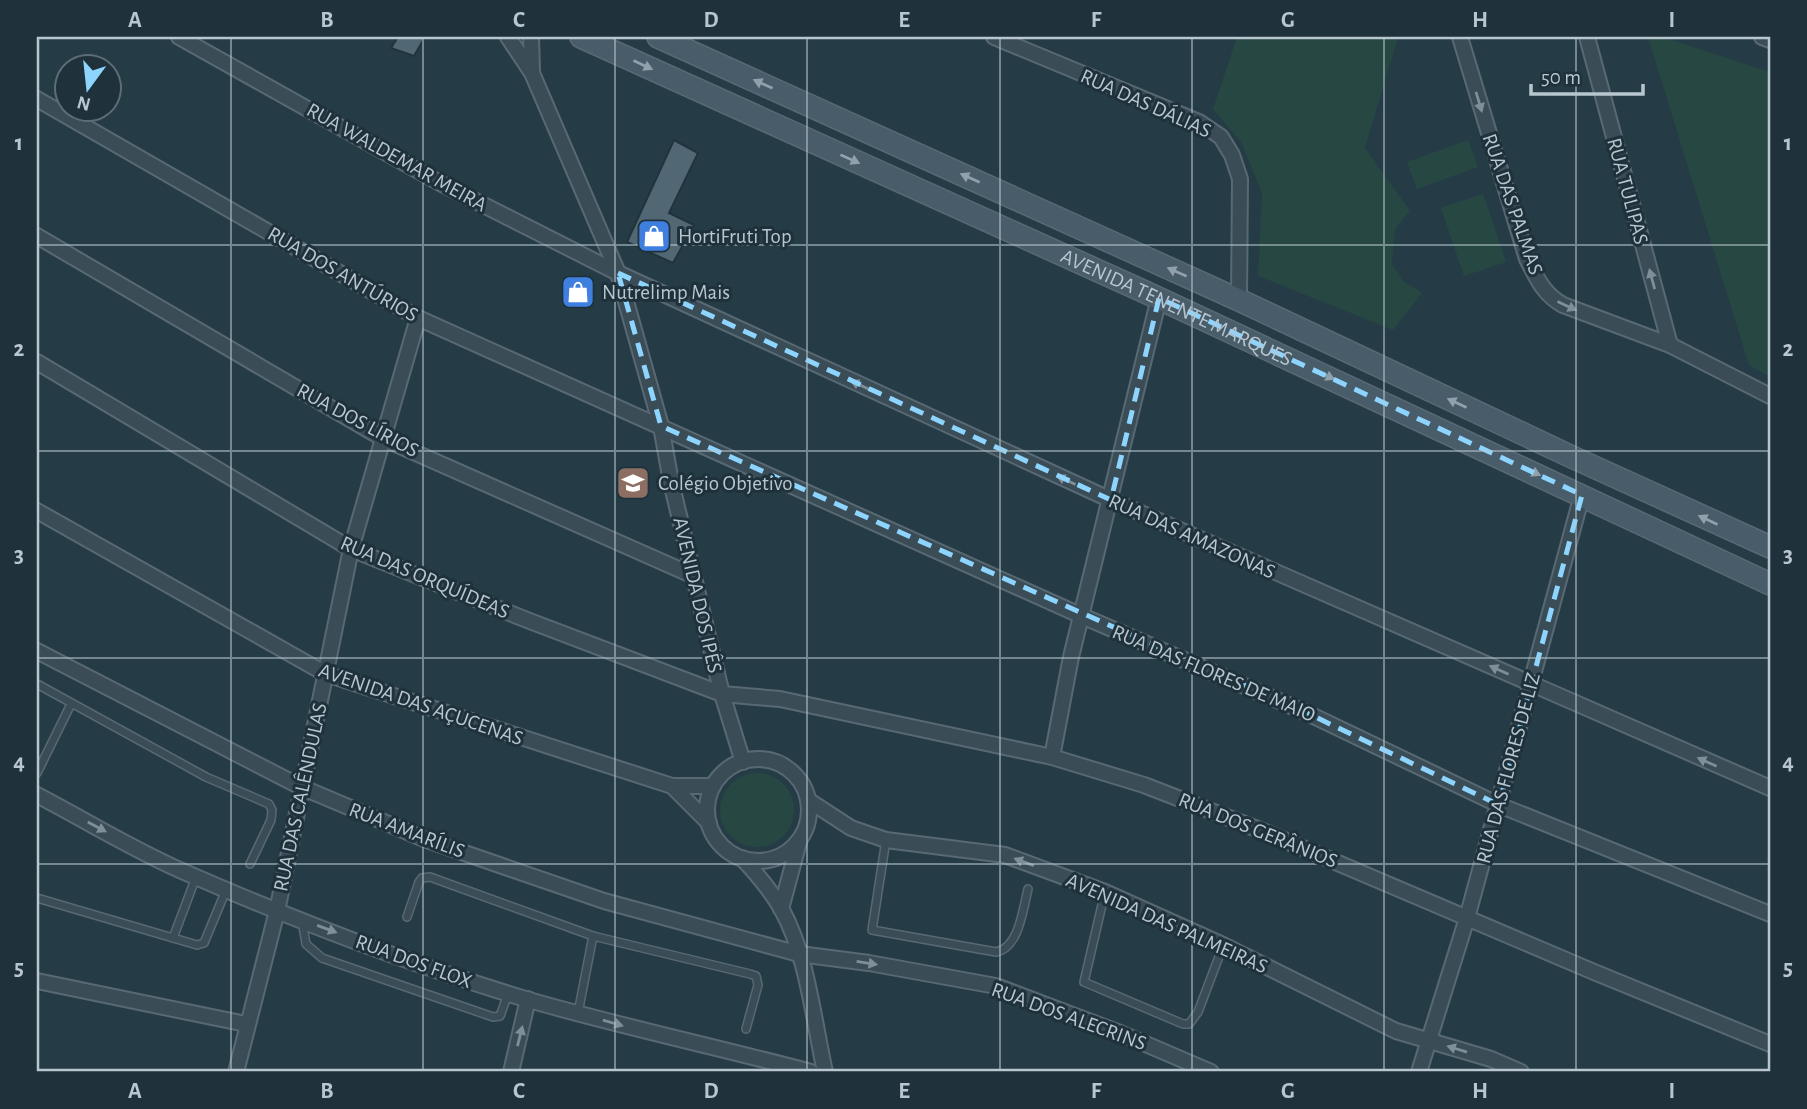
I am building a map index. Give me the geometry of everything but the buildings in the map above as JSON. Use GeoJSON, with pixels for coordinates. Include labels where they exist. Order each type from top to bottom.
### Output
{"type":"FeatureCollection","features":[{"type":"Feature","properties":{"kind":"main road","name":"AVENIDA TENENTE MARQUES"},"geometry":{"type":"LineString","coordinates":[[581,37],[1160,299],[1770,584]]}},
{"type":"Feature","properties":{"kind":"main road","name":"AVENIDA TENENTE MARQUES"},"geometry":{"type":"LineString","coordinates":[[658,37],[1240,300],[1770,547]]}},
{"type":"Feature","properties":{"kind":"street","name":"RUA WALDEMAR MEIRA"},"geometry":{"type":"LineString","coordinates":[[179,37],[440,183],[618,273]]}},
{"type":"Feature","properties":{"kind":"street","name":"AVENIDA DOS IPÊS"},"geometry":{"type":"LineString","coordinates":[[508,37],[532,73],[618,273],[660,426],[722,694],[743,762]]}},
{"type":"Feature","properties":{"kind":"street","name":"AVENIDA DOS IPÊS"},"geometry":{"type":"LineString","coordinates":[[531,37],[532,73]]}},
{"type":"Feature","properties":{"kind":"street","name":"RUA DAS DÁLIAS"},"geometry":{"type":"LineString","coordinates":[[994,37],[1199,122],[1221,137],[1232,155],[1240,179],[1240,300]]}},
{"type":"Feature","properties":{"kind":"street","name":"RUA DAS PALMAS"},"geometry":{"type":"LineString","coordinates":[[1460,37],[1527,259],[1550,298],[1670,345],[1770,396]]}},
{"type":"Feature","properties":{"kind":"street","name":"RUA TULIPAS"},"geometry":{"type":"LineString","coordinates":[[1587,37],[1670,345]]}},
{"type":"Feature","properties":{"kind":"street"},"geometry":{"type":"LineString","coordinates":[[1762,37],[1770,40]]}},
{"type":"Feature","properties":{"kind":"street","name":"RUA DOS ANTÚRIOS"},"geometry":{"type":"LineString","coordinates":[[37,99],[418,318],[660,426]]}},
{"type":"Feature","properties":{"kind":"street","name":"RUA DOS LÍRIOS"},"geometry":{"type":"LineString","coordinates":[[37,236],[382,438],[694,576]]}},
{"type":"Feature","properties":{"kind":"street","name":"RUA DAS AMAZONAS"},"geometry":{"type":"LineString","coordinates":[[618,273],[1111,500],[1770,788]]}},
{"type":"Feature","properties":{"kind":"street"},"geometry":{"type":"LineString","coordinates":[[1052,757],[1072,657],[1160,299]]}},
{"type":"Feature","properties":{"kind":"street","name":"RUA DAS CALÊNDULAS"},"geometry":{"type":"LineString","coordinates":[[236,1072],[246,1024],[277,911],[351,549],[418,318]]}},
{"type":"Feature","properties":{"kind":"street","name":"RUA DAS ORQUÍDEAS"},"geometry":{"type":"LineString","coordinates":[[37,362],[351,549],[722,694]]}},
{"type":"Feature","properties":{"kind":"street","name":"RUA DAS FLORES DE MAIO"},"geometry":{"type":"LineString","coordinates":[[660,426],[1082,616],[1307,713],[1499,804],[1770,914]]}},
{"type":"Feature","properties":{"kind":"street","name":"RUA DAS FLORES DE LIZ"},"geometry":{"type":"LineString","coordinates":[[1419,1072],[1467,918],[1582,495]]}},
{"type":"Feature","properties":{"kind":"street","name":"AVENIDA DAS AÇUCENAS"},"geometry":{"type":"LineString","coordinates":[[38,513],[326,674],[672,786],[713,786]]}},
{"type":"Feature","properties":{"kind":"street","name":"RUA AMARÍLIS"},"geometry":{"type":"LineString","coordinates":[[37,651],[301,787],[424,839],[604,901],[799,954]]}},
{"type":"Feature","properties":{"kind":"street","name":"RUA DOS GERÂNIOS"},"geometry":{"type":"LineString","coordinates":[[722,694],[780,699],[1052,757],[1144,785],[1265,832],[1770,1044]]}},
{"type":"Feature","properties":{"kind":"street"},"geometry":{"type":"LineString","coordinates":[[781,909],[800,839],[806,827],[808,800],[804,787],[785,767],[773,761],[758,759],[743,762],[729,768],[713,786],[707,810],[709,823],[721,845],[742,858],[762,879],[781,909],[799,954],[825,1072]]}},
{"type":"Feature","properties":{"kind":"street","name":"AVENIDA DAS AÇUCENAS"},"geometry":{"type":"LineString","coordinates":[[672,786],[709,823]]}},
{"type":"Feature","properties":{"kind":"street","name":"RUA DOS FLOX"},"geometry":{"type":"LineString","coordinates":[[37,795],[196,877],[302,920],[528,999],[662,1037],[811,1072]]}},
{"type":"Feature","properties":{"kind":"street","name":"AVENIDA DAS PALMEIRAS"},"geometry":{"type":"LineString","coordinates":[[808,800],[851,828],[886,840],[1005,855],[1105,892],[1223,945],[1396,1031],[1490,1059],[1521,1072]]}},
{"type":"Feature","properties":{"kind":"street"},"geometry":{"type":"LineString","coordinates":[[742,858],[755,861],[779,856],[800,839]]}},
{"type":"Feature","properties":{"kind":"street","name":"RUA DOS ALECRINS"},"geometry":{"type":"LineString","coordinates":[[799,954],[869,963],[996,986],[1121,1033],[1211,1072]]}},
{"type":"Feature","properties":{"kind":"street"},"geometry":{"type":"LineString","coordinates":[[37,981],[246,1024]]}},
{"type":"Feature","properties":{"kind":"street"},"geometry":{"type":"LineString","coordinates":[[511,1072],[528,999]]}},
{"type":"Feature","properties":{"kind":"lane"},"geometry":{"type":"LineString","coordinates":[[37,684],[206,777],[269,804],[272,810],[271,820],[250,864]]}},
{"type":"Feature","properties":{"kind":"lane"},"geometry":{"type":"LineString","coordinates":[[37,773],[71,704]]}},
{"type":"Feature","properties":{"kind":"lane"},"geometry":{"type":"LineString","coordinates":[[886,840],[872,930],[1002,951],[1009,946],[1014,936],[1028,890]]}},
{"type":"Feature","properties":{"kind":"lane"},"geometry":{"type":"LineString","coordinates":[[173,938],[196,877]]}},
{"type":"Feature","properties":{"kind":"lane"},"geometry":{"type":"LineString","coordinates":[[407,917],[419,882],[426,877],[593,936],[756,976],[758,985],[746,1029]]}},
{"type":"Feature","properties":{"kind":"lane"},"geometry":{"type":"LineString","coordinates":[[37,898],[197,945],[204,943],[226,890]]}},
{"type":"Feature","properties":{"kind":"lane"},"geometry":{"type":"LineString","coordinates":[[1105,892],[1084,982],[1182,1024],[1189,1024],[1198,1012],[1223,945]]}},
{"type":"Feature","properties":{"kind":"lane"},"geometry":{"type":"LineString","coordinates":[[302,920],[306,944],[322,958],[493,1017],[500,1016],[508,993]]}},
{"type":"Feature","properties":{"kind":"lane"},"geometry":{"type":"LineString","coordinates":[[578,1013],[593,936]]}},
{"type":"Feature","properties":{"kind":"highlighted area"},"geometry":{"type":"Polygon","coordinates":[[[618,273],[1111,500],[1159,298],[1582,495],[1499,805],[1307,713],[661,426],[618,273]]]}},
{"type":"Feature","properties":{"kind":"green space"},"geometry":{"type":"Polygon","coordinates":[[[1237,37],[1398,37],[1365,148],[1410,211],[1395,229],[1392,264],[1403,281],[1422,293],[1393,330],[1258,276],[1262,193],[1241,142],[1213,109],[1237,37]]]}},
{"type":"Feature","properties":{"kind":"green space"},"geometry":{"type":"Polygon","coordinates":[[[1648,37],[1662,37],[1770,72],[1770,377],[1749,365],[1648,37]]]}},
{"type":"Feature","properties":{"kind":"green space"},"geometry":{"type":"Polygon","coordinates":[[[1468,140],[1478,167],[1417,189],[1407,162],[1468,140]]]}},
{"type":"Feature","properties":{"kind":"green space"},"geometry":{"type":"Polygon","coordinates":[[[1483,194],[1506,262],[1464,276],[1441,208],[1483,194]]]}},
{"type":"Feature","properties":{"kind":"green space"},"geometry":{"type":"Polygon","coordinates":[[[757,773],[771,776],[783,784],[791,796],[794,810],[791,824],[783,836],[771,844],[757,847],[743,844],[731,836],[723,824],[720,810],[723,796],[731,784],[743,776],[757,773]]]}},
{"type":"Feature","properties":{"kind":"place","name":"HortiFruti Top"},"geometry":{"type":"Point","coordinates":[654,236]}},
{"type":"Feature","properties":{"kind":"place","name":"Nutrelimp Mais"},"geometry":{"type":"Point","coordinates":[578,292]}},
{"type":"Feature","properties":{"kind":"place","name":"Colégio Objetivo"},"geometry":{"type":"Point","coordinates":[633,483]}}]}
